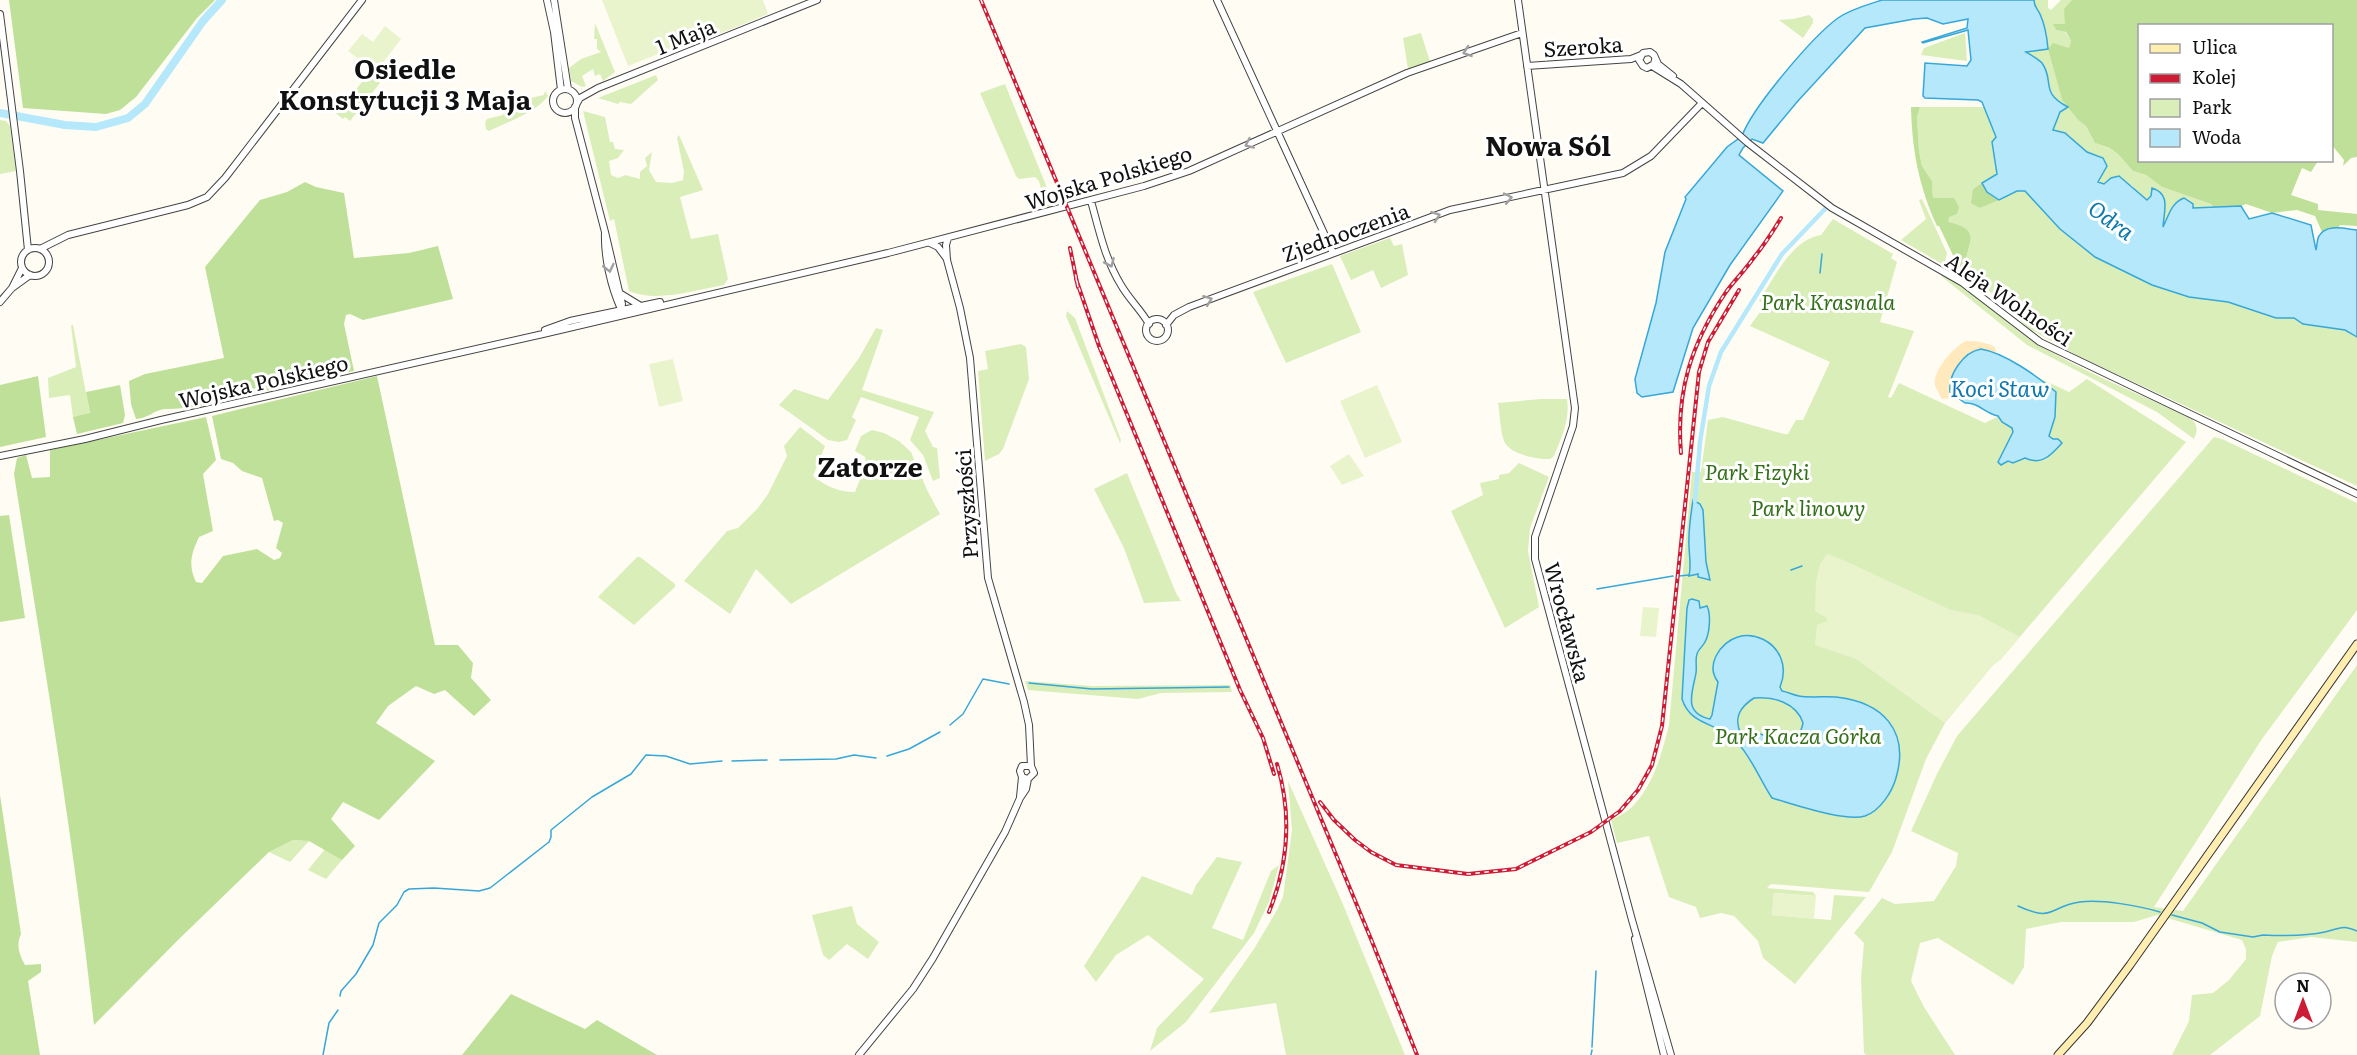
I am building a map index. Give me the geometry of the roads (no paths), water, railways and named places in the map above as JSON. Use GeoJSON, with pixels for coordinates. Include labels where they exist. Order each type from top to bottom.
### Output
{"type":"FeatureCollection","features":[{"type":"Feature","properties":{"kind":"main road"},"geometry":{"type":"LineString","coordinates":[[2058,1055],[2087,1023],[2125,972],[2357,644]]}},
{"type":"Feature","properties":{"kind":"street"},"geometry":{"type":"LineString","coordinates":[[12,288],[22,268],[22,257],[28,250],[38,249],[62,238],[188,205],[207,197],[225,178],[362,0]]}},
{"type":"Feature","properties":{"kind":"street"},"geometry":{"type":"LineString","coordinates":[[547,0],[567,90],[576,96],[574,113],[605,232],[621,309]]}},
{"type":"Feature","properties":{"kind":"street"},"geometry":{"type":"LineString","coordinates":[[554,0],[567,90]]}},
{"type":"Feature","properties":{"kind":"street","name":"1 Maja"},"geometry":{"type":"LineString","coordinates":[[576,105],[580,98],[598,88],[817,0]]}},
{"type":"Feature","properties":{"kind":"street"},"geometry":{"type":"LineString","coordinates":[[1216,0],[1333,253]]}},
{"type":"Feature","properties":{"kind":"street","name":"Wrocławska"},"geometry":{"type":"LineString","coordinates":[[1518,0],[1575,417],[1535,537],[1535,559],[1632,920],[1671,1055]]}},
{"type":"Feature","properties":{"kind":"street"},"geometry":{"type":"LineString","coordinates":[[0,14],[28,250]]}},
{"type":"Feature","properties":{"kind":"street","name":"Wojska Polskiego"},"geometry":{"type":"LineString","coordinates":[[0,456],[108,434],[612,318],[930,243],[1091,201],[1180,175],[1407,73],[1522,33]]}},
{"type":"Feature","properties":{"kind":"street"},"geometry":{"type":"LineString","coordinates":[[1641,55],[1650,52],[1654,63]]}},
{"type":"Feature","properties":{"kind":"street","name":"Szeroka"},"geometry":{"type":"LineString","coordinates":[[1527,66],[1631,59],[1641,55]]}},
{"type":"Feature","properties":{"kind":"street","name":"Aleja Wolności"},"geometry":{"type":"LineString","coordinates":[[1641,55],[1640,62],[1643,66],[1654,63],[1748,143],[1832,208],[1963,283],[2040,342],[2357,494]]}},
{"type":"Feature","properties":{"kind":"street","name":"1 Maja"},"geometry":{"type":"LineString","coordinates":[[567,90],[578,93],[598,88]]}},
{"type":"Feature","properties":{"kind":"street"},"geometry":{"type":"LineString","coordinates":[[567,90],[556,94],[554,103],[557,109],[565,112],[579,133]]}},
{"type":"Feature","properties":{"kind":"street","name":"Zjednoczenia"},"geometry":{"type":"LineString","coordinates":[[1166,325],[1174,315],[1189,307],[1450,210],[1615,175],[1650,156],[1702,103]]}},
{"type":"Feature","properties":{"kind":"street"},"geometry":{"type":"LineString","coordinates":[[565,112],[576,105]]}},
{"type":"Feature","properties":{"kind":"street"},"geometry":{"type":"LineString","coordinates":[[1091,201],[1101,238],[1120,285],[1149,324]]}},
{"type":"Feature","properties":{"kind":"street"},"geometry":{"type":"LineString","coordinates":[[26,223],[38,249],[48,257]]}},
{"type":"Feature","properties":{"kind":"street"},"geometry":{"type":"LineString","coordinates":[[22,268],[30,275],[37,276],[43,273],[48,266],[50,248],[62,238]]}},
{"type":"Feature","properties":{"kind":"street","name":"Przyszłości"},"geometry":{"type":"LineString","coordinates":[[948,238],[947,260],[969,351],[988,578],[1024,702],[1029,743],[1028,765]]}},
{"type":"Feature","properties":{"kind":"street","name":"Przyszłości"},"geometry":{"type":"LineString","coordinates":[[930,243],[938,247],[947,260]]}},
{"type":"Feature","properties":{"kind":"street"},"geometry":{"type":"LineString","coordinates":[[0,302],[12,288],[30,275]]}},
{"type":"Feature","properties":{"kind":"street"},"geometry":{"type":"LineString","coordinates":[[618,295],[640,305]]}},
{"type":"Feature","properties":{"kind":"street"},"geometry":{"type":"LineString","coordinates":[[605,313],[612,307],[618,295]]}},
{"type":"Feature","properties":{"kind":"street","name":"Wojska Polskiego"},"geometry":{"type":"LineString","coordinates":[[533,335],[570,321],[640,305],[685,299]]}},
{"type":"Feature","properties":{"kind":"street"},"geometry":{"type":"LineString","coordinates":[[621,309],[631,313]]}},
{"type":"Feature","properties":{"kind":"street"},"geometry":{"type":"LineString","coordinates":[[612,318],[621,309]]}},
{"type":"Feature","properties":{"kind":"street"},"geometry":{"type":"LineString","coordinates":[[1156,320],[1166,325],[1168,331],[1166,336],[1155,341],[1150,338],[1147,333],[1149,324],[1156,320]]}},
{"type":"Feature","properties":{"kind":"street"},"geometry":{"type":"LineString","coordinates":[[859,1053],[913,989],[933,958],[1005,832],[1026,789],[1025,778],[1020,771],[1028,765],[1034,773],[1025,778]]}},
{"type":"Feature","properties":{"kind":"street","name":"Wrocławska"},"geometry":{"type":"LineString","coordinates":[[1632,920],[1637,951],[1664,1055]]}},
{"type":"Feature","properties":{"kind":"water","name":"Odra"},"geometry":{"type":"Polygon","coordinates":[[[1882,0],[2034,0],[2044,27],[2048,49],[2026,52],[2042,63],[2046,69],[2050,91],[2059,102],[2068,107],[2060,112],[2053,130],[2065,133],[2087,152],[2103,158],[2107,166],[2098,182],[2104,184],[2111,178],[2119,176],[2147,200],[2151,196],[2152,188],[2158,191],[2162,194],[2165,203],[2163,227],[2173,206],[2184,198],[2193,204],[2193,208],[2241,206],[2249,219],[2272,213],[2311,225],[2316,250],[2318,237],[2326,229],[2357,230],[2357,337],[2345,330],[2303,324],[2294,318],[2276,318],[2228,302],[2189,297],[2152,285],[2095,257],[2060,229],[2025,191],[2017,191],[1999,200],[1987,192],[1982,183],[1997,174],[1992,142],[1996,137],[1982,102],[1923,96],[1925,63],[1967,66],[1971,60],[1968,30],[1922,42],[1967,28],[1968,19],[1943,24],[1927,18],[1914,19],[1865,28],[1763,143],[1752,139],[1743,148],[1739,155],[1783,191],[1730,265],[1693,328],[1673,392],[1642,397],[1637,393],[1635,379],[1656,303],[1665,252],[1685,197],[1727,147],[1742,136],[1770,91],[1827,27],[1843,15],[1882,0]]]}},
{"type":"Feature","properties":{"kind":"water","name":"Koci Staw"},"geometry":{"type":"Polygon","coordinates":[[[1981,349],[2010,360],[2056,392],[2055,417],[2049,436],[2062,443],[2046,458],[2036,461],[2025,458],[2013,463],[2008,461],[2001,465],[1998,462],[2013,432],[2012,428],[2002,422],[1998,416],[1974,404],[1965,403],[1950,392],[1951,379],[1958,365],[1968,355],[1981,349]]]}},
{"type":"Feature","properties":{"kind":"water"},"geometry":{"type":"Polygon","coordinates":[[[1693,500],[1700,504],[1703,510],[1706,562],[1710,580],[1698,577],[1698,574],[1689,576],[1689,533],[1693,500]]]}},
{"type":"Feature","properties":{"kind":"water"},"geometry":{"type":"Polygon","coordinates":[[[1689,600],[1699,601],[1700,608],[1707,606],[1709,619],[1707,638],[1696,656],[1696,673],[1691,701],[1696,712],[1710,719],[1712,715],[1718,682],[1713,673],[1713,663],[1726,643],[1738,637],[1751,636],[1763,639],[1781,658],[1783,671],[1780,687],[1782,691],[1799,696],[1852,700],[1879,712],[1888,721],[1899,746],[1899,761],[1892,789],[1876,810],[1865,816],[1845,817],[1772,798],[1751,761],[1736,741],[1721,730],[1692,715],[1682,699],[1689,600]],[[1754,698],[1739,713],[1738,723],[1741,734],[1755,733],[1789,743],[1795,740],[1803,723],[1795,710],[1783,702],[1769,698],[1754,698]]]}},
{"type":"Feature","properties":{"kind":"waterway"},"geometry":{"type":"LineString","coordinates":[[0,113],[65,125],[96,127],[128,118],[145,104],[203,21],[222,0]]}},
{"type":"Feature","properties":{"kind":"waterway"},"geometry":{"type":"LineString","coordinates":[[1695,501],[1700,442],[1709,386],[1721,352],[1782,254],[1825,209]]}},
{"type":"Feature","properties":{"kind":"waterway"},"geometry":{"type":"LineString","coordinates":[[1820,273],[1822,254]]}},
{"type":"Feature","properties":{"kind":"waterway"},"geometry":{"type":"LineString","coordinates":[[1791,570],[1802,566]]}},
{"type":"Feature","properties":{"kind":"waterway"},"geometry":{"type":"LineString","coordinates":[[1679,576],[1689,575]]}},
{"type":"Feature","properties":{"kind":"waterway"},"geometry":{"type":"LineString","coordinates":[[1597,589],[1673,576]]}},
{"type":"Feature","properties":{"kind":"waterway"},"geometry":{"type":"LineString","coordinates":[[950,725],[963,714],[983,679],[1009,684]]}},
{"type":"Feature","properties":{"kind":"waterway"},"geometry":{"type":"LineString","coordinates":[[1029,683],[1092,689],[1229,687]]}},
{"type":"Feature","properties":{"kind":"waterway"},"geometry":{"type":"LineString","coordinates":[[887,756],[909,749],[940,732]]}},
{"type":"Feature","properties":{"kind":"waterway"},"geometry":{"type":"LineString","coordinates":[[340,996],[341,991],[356,974],[373,945],[379,923],[397,905],[404,892],[409,889],[479,891],[490,888],[549,842],[551,830],[592,797],[631,774],[646,755],[666,756],[690,764],[722,761]]}},
{"type":"Feature","properties":{"kind":"waterway"},"geometry":{"type":"LineString","coordinates":[[780,760],[836,759],[854,755],[876,758]]}},
{"type":"Feature","properties":{"kind":"waterway"},"geometry":{"type":"LineString","coordinates":[[732,761],[767,760]]}},
{"type":"Feature","properties":{"kind":"waterway"},"geometry":{"type":"LineString","coordinates":[[2018,906],[2030,911],[2046,913],[2070,904],[2099,901],[2160,912]]}},
{"type":"Feature","properties":{"kind":"waterway"},"geometry":{"type":"LineString","coordinates":[[2172,915],[2202,923],[2220,932],[2253,937],[2310,934],[2344,927],[2357,931]]}},
{"type":"Feature","properties":{"kind":"waterway"},"geometry":{"type":"LineString","coordinates":[[1592,1047],[1596,971]]}},
{"type":"Feature","properties":{"kind":"waterway"},"geometry":{"type":"LineString","coordinates":[[323,1055],[329,1023],[338,1010]]}},
{"type":"Feature","properties":{"kind":"waterway"},"geometry":{"type":"LineString","coordinates":[[1591,1055],[1592,1050]]}},
{"type":"Feature","properties":{"kind":"railway"},"geometry":{"type":"LineString","coordinates":[[981,0],[1417,1055]]}},
{"type":"Feature","properties":{"kind":"railway"},"geometry":{"type":"LineString","coordinates":[[1681,453],[1681,409],[1688,369],[1695,349],[1726,292],[1762,247],[1781,218]]}},
{"type":"Feature","properties":{"kind":"railway"},"geometry":{"type":"LineString","coordinates":[[1070,248],[1078,287]]}},
{"type":"Feature","properties":{"kind":"railway"},"geometry":{"type":"LineString","coordinates":[[1076,279],[1099,346],[1240,690],[1263,738],[1274,774]]}},
{"type":"Feature","properties":{"kind":"railway"},"geometry":{"type":"LineString","coordinates":[[1320,802],[1334,820],[1355,840],[1371,852],[1396,865],[1468,874],[1516,869],[1591,832],[1620,811],[1638,790],[1652,765],[1662,726],[1699,372],[1708,342],[1739,290]]}},
{"type":"Feature","properties":{"kind":"railway"},"geometry":{"type":"LineString","coordinates":[[1269,912],[1280,876],[1286,839],[1285,802],[1277,764]]}},
{"type":"Feature","properties":{"kind":"district","name":"Osiedle Konstytucji 3 Maja"},"geometry":{"type":"Point","coordinates":[405,82]}},
{"type":"Feature","properties":{"kind":"district","name":"Nowa Sól"},"geometry":{"type":"Point","coordinates":[1548,144]}},
{"type":"Feature","properties":{"kind":"district","name":"Zatorze"},"geometry":{"type":"Point","coordinates":[870,465]}},
{"type":"Feature","properties":{"kind":"park label","name":"Park Krasnala"},"geometry":{"type":"Point","coordinates":[1828,300]}},
{"type":"Feature","properties":{"kind":"park label","name":"Park Fizyki"},"geometry":{"type":"Point","coordinates":[1757,470]}},
{"type":"Feature","properties":{"kind":"park label","name":"Park linowy"},"geometry":{"type":"Point","coordinates":[1808,506]}},
{"type":"Feature","properties":{"kind":"park label","name":"Park Kacza Górka"},"geometry":{"type":"Point","coordinates":[1798,734]}}]}
